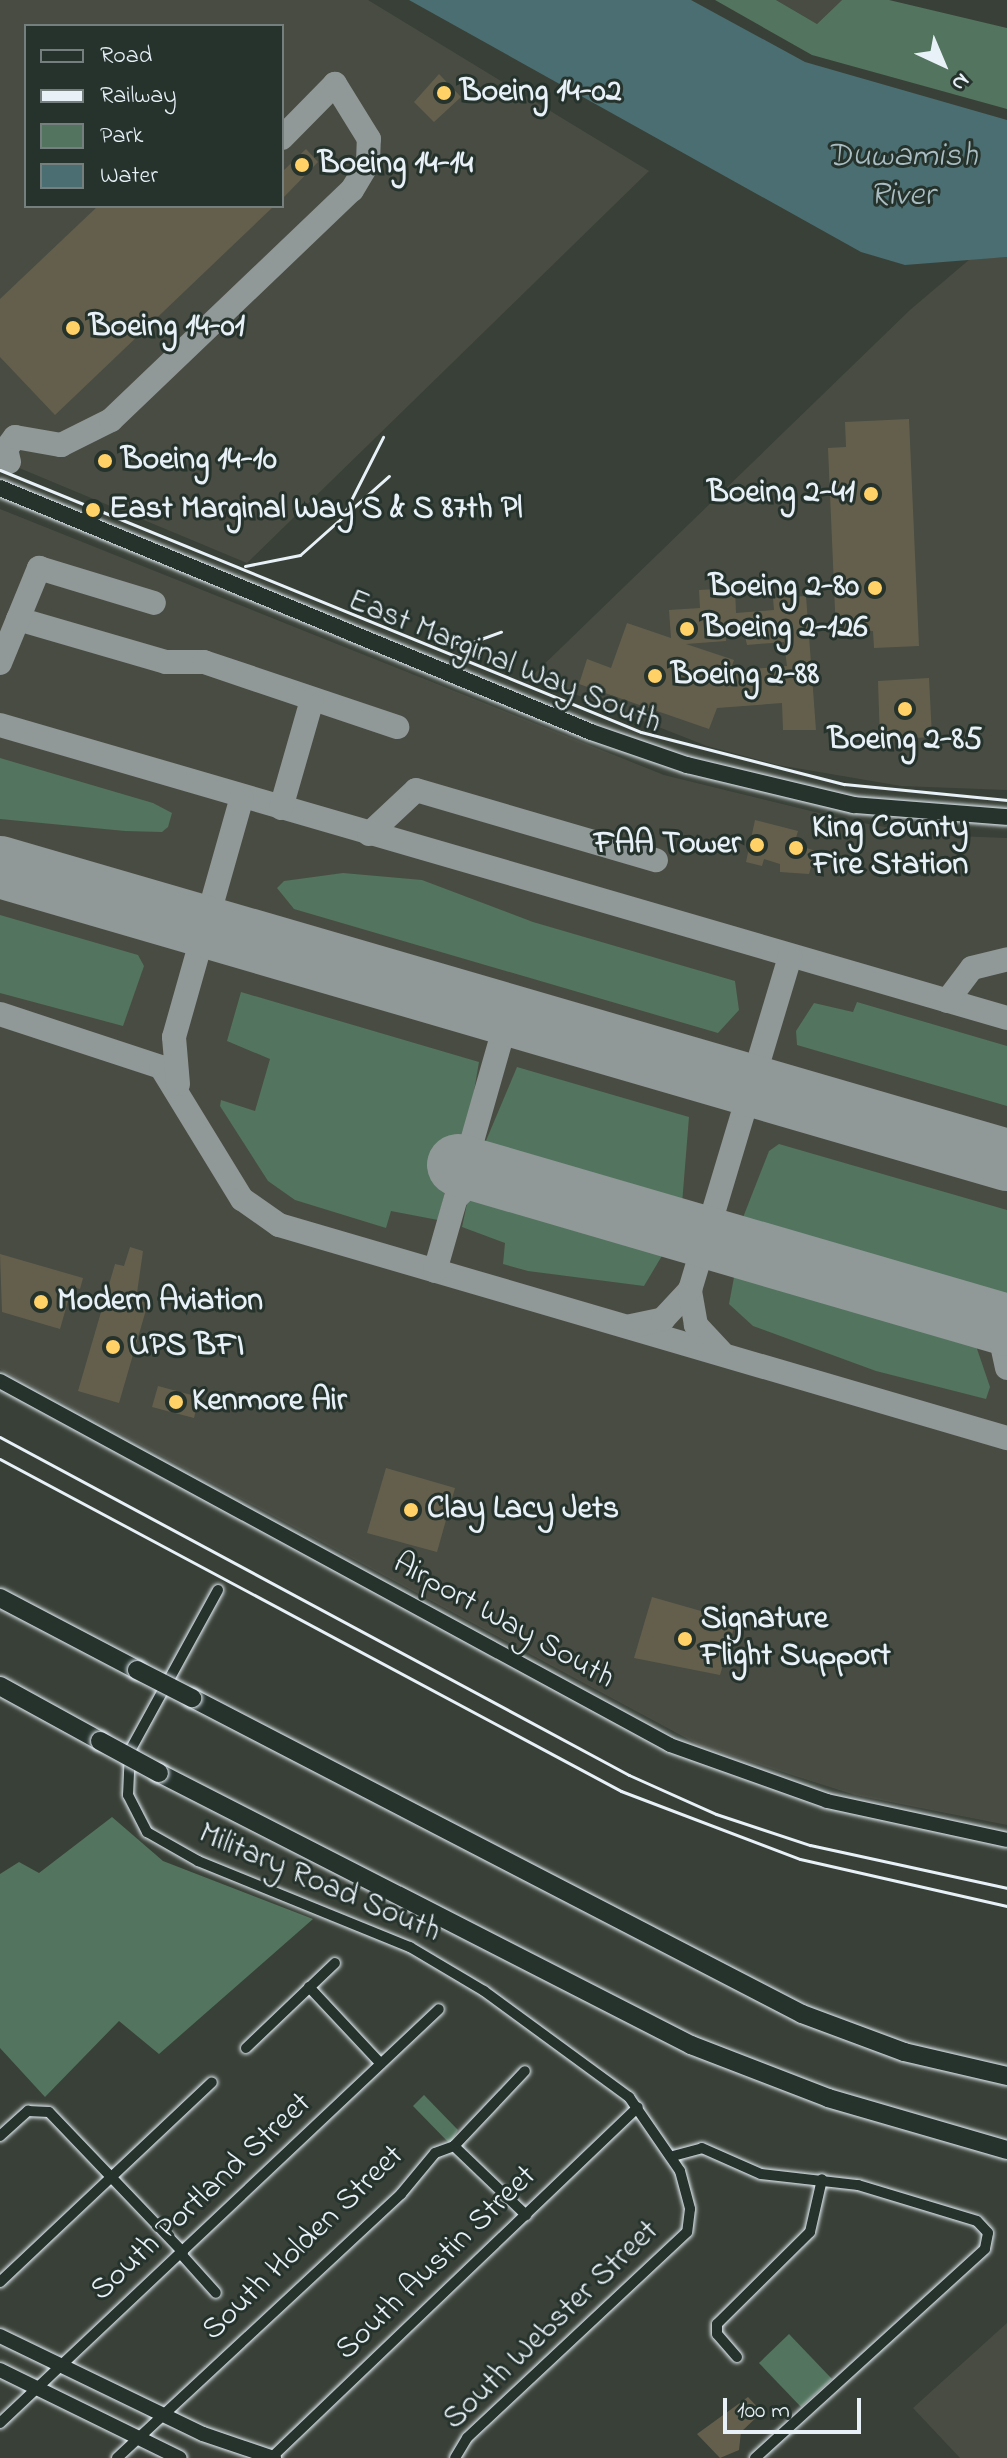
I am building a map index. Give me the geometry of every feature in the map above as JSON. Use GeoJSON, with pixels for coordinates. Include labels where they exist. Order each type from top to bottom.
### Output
{"type":"FeatureCollection","features":[{"type":"Feature","properties":{"kind":"highway"},"geometry":{"type":"LineString","coordinates":[[0,1598],[763,1995],[904,2052],[1007,2076]]}},
{"type":"Feature","properties":{"kind":"highway"},"geometry":{"type":"LineString","coordinates":[[0,1686],[159,1773],[691,2045],[828,2098],[1007,2150]]}},
{"type":"Feature","properties":{"kind":"main road","name":"East Marginal Way South"},"geometry":{"type":"LineString","coordinates":[[0,488],[591,732],[687,765],[854,805],[1007,817]]}},
{"type":"Feature","properties":{"kind":"main road","name":"Airport Way South"},"geometry":{"type":"LineString","coordinates":[[0,1381],[684,1751],[827,1801],[1007,1840]]}},
{"type":"Feature","properties":{"kind":"main road"},"geometry":{"type":"LineString","coordinates":[[0,2336],[162,2415],[273,2458]]}},
{"type":"Feature","properties":{"kind":"main road"},"geometry":{"type":"LineString","coordinates":[[0,2370],[180,2458]]}},
{"type":"Feature","properties":{"kind":"street","name":"Military Road South"},"geometry":{"type":"LineString","coordinates":[[218,1590],[130,1751],[128,1795],[147,1832],[187,1856],[410,1947],[484,1991],[638,2107],[673,2156],[690,2209],[687,2232]]}},
{"type":"Feature","properties":{"kind":"street"},"geometry":{"type":"LineString","coordinates":[[246,2048],[335,1963]]}},
{"type":"Feature","properties":{"kind":"street"},"geometry":{"type":"LineString","coordinates":[[309,1987],[381,2064]]}},
{"type":"Feature","properties":{"kind":"street","name":"South Portland Street"},"geometry":{"type":"LineString","coordinates":[[0,2423],[439,2009]]}},
{"type":"Feature","properties":{"kind":"street","name":"South Holden Street"},"geometry":{"type":"LineString","coordinates":[[117,2458],[401,2194],[435,2153],[454,2146],[525,2071]]}},
{"type":"Feature","properties":{"kind":"street"},"geometry":{"type":"LineString","coordinates":[[0,2282],[212,2082]]}},
{"type":"Feature","properties":{"kind":"street","name":"South Austin Street"},"geometry":{"type":"LineString","coordinates":[[273,2458],[638,2107]]}},
{"type":"Feature","properties":{"kind":"street"},"geometry":{"type":"LineString","coordinates":[[0,2136],[28,2111],[49,2112],[216,2293]]}},
{"type":"Feature","properties":{"kind":"street"},"geometry":{"type":"LineString","coordinates":[[454,2146],[526,2215]]}},
{"type":"Feature","properties":{"kind":"street"},"geometry":{"type":"LineString","coordinates":[[673,2156],[702,2148],[761,2174],[822,2179],[977,2221],[989,2237],[985,2249],[755,2458]]}},
{"type":"Feature","properties":{"kind":"street"},"geometry":{"type":"LineString","coordinates":[[737,2357],[717,2334],[717,2324],[810,2232],[822,2179]]}},
{"type":"Feature","properties":{"kind":"street","name":"South Webster Street"},"geometry":{"type":"LineString","coordinates":[[455,2458],[467,2438],[687,2232]]}},
{"type":"Feature","properties":{"kind":"shaded area"},"geometry":{"type":"Polygon","coordinates":[[[0,0],[368,0],[649,171],[247,563],[0,460],[0,0]]]}},
{"type":"Feature","properties":{"kind":"shaded area"},"geometry":{"type":"Polygon","coordinates":[[[776,0],[842,0],[817,24],[776,0]]]}},
{"type":"Feature","properties":{"kind":"shaded area"},"geometry":{"type":"Polygon","coordinates":[[[1007,257],[1007,790],[901,786],[778,765],[707,746],[531,677],[910,310],[970,259],[1007,257]]]}},
{"type":"Feature","properties":{"kind":"shaded area"},"geometry":{"type":"Polygon","coordinates":[[[0,509],[664,775],[852,821],[930,835],[1007,838],[1007,1825],[855,1795],[701,1746],[0,1369],[0,509]]]}},
{"type":"Feature","properties":{"kind":"shaded area"},"geometry":{"type":"Polygon","coordinates":[[[1007,2323],[1007,2458],[960,2458],[913,2408],[1007,2323]]]}},
{"type":"Feature","properties":{"kind":"green space"},"geometry":{"type":"Polygon","coordinates":[[[715,0],[776,0],[817,24],[842,0],[889,0],[1007,28],[1007,109],[812,55],[715,0]]]}},
{"type":"Feature","properties":{"kind":"green space"},"geometry":{"type":"Polygon","coordinates":[[[0,758],[153,803],[172,813],[168,827],[162,832],[125,831],[0,819],[0,758]]]}},
{"type":"Feature","properties":{"kind":"green space"},"geometry":{"type":"Polygon","coordinates":[[[343,873],[422,880],[533,922],[735,981],[739,1010],[718,1033],[294,909],[277,888],[284,881],[343,873]]]}},
{"type":"Feature","properties":{"kind":"green space"},"geometry":{"type":"Polygon","coordinates":[[[0,915],[138,955],[144,966],[123,1026],[0,993],[0,915]]]}},
{"type":"Feature","properties":{"kind":"green space"},"geometry":{"type":"Polygon","coordinates":[[[241,992],[479,1062],[466,1138],[459,1136],[438,1220],[391,1211],[386,1228],[295,1200],[268,1181],[220,1106],[221,1100],[255,1111],[270,1059],[227,1041],[241,992]]]}},
{"type":"Feature","properties":{"kind":"green space"},"geometry":{"type":"Polygon","coordinates":[[[857,1002],[1007,1046],[1007,1106],[797,1045],[796,1031],[814,1003],[853,1012],[857,1002]]]}},
{"type":"Feature","properties":{"kind":"green space"},"geometry":{"type":"Polygon","coordinates":[[[517,1067],[689,1117],[682,1204],[485,1143],[517,1067]]]}},
{"type":"Feature","properties":{"kind":"green space"},"geometry":{"type":"Polygon","coordinates":[[[779,1144],[1007,1210],[1007,1297],[742,1220],[769,1151],[779,1144]]]}},
{"type":"Feature","properties":{"kind":"green space"},"geometry":{"type":"Polygon","coordinates":[[[469,1194],[481,1194],[666,1249],[644,1286],[528,1271],[503,1264],[505,1243],[462,1227],[469,1194]]]}},
{"type":"Feature","properties":{"kind":"green space"},"geometry":{"type":"Polygon","coordinates":[[[735,1272],[974,1340],[990,1387],[986,1399],[876,1371],[753,1326],[729,1304],[735,1272]]]}},
{"type":"Feature","properties":{"kind":"green space"},"geometry":{"type":"Polygon","coordinates":[[[112,1817],[163,1861],[313,1919],[159,2054],[119,2021],[45,2097],[0,2048],[0,1874],[19,1862],[39,1873],[112,1817]]]}},
{"type":"Feature","properties":{"kind":"green space"},"geometry":{"type":"Polygon","coordinates":[[[424,2095],[458,2130],[450,2144],[413,2106],[424,2095]]]}},
{"type":"Feature","properties":{"kind":"green space"},"geometry":{"type":"Polygon","coordinates":[[[789,2334],[832,2379],[801,2407],[759,2363],[789,2334]]]}},
{"type":"Feature","properties":{"kind":"water","name":"Duwamish River"},"geometry":{"type":"Polygon","coordinates":[[[409,0],[691,0],[805,62],[1007,120],[1007,257],[905,265],[861,252],[409,0]]]}},
{"type":"Feature","properties":{"kind":"building"},"geometry":{"type":"Polygon","coordinates":[[[439,74],[461,97],[434,122],[414,102],[439,74]]]}},
{"type":"Feature","properties":{"kind":"building","name":"Boeing 14-14"},"geometry":{"type":"Polygon","coordinates":[[[306,149],[318,162],[284,197],[284,170],[306,149]]]}},
{"type":"Feature","properties":{"kind":"building","name":"Boeing 14-01"},"geometry":{"type":"Polygon","coordinates":[[[96,208],[272,208],[55,415],[0,357],[0,299],[96,208]]]}},
{"type":"Feature","properties":{"kind":"building"},"geometry":{"type":"Polygon","coordinates":[[[909,419],[919,646],[874,648],[873,631],[836,633],[828,448],[846,447],[845,422],[909,419]]]}},
{"type":"Feature","properties":{"kind":"building"},"geometry":{"type":"Polygon","coordinates":[[[735,588],[736,613],[774,610],[773,598],[806,596],[816,730],[783,730],[782,703],[717,708],[709,729],[579,684],[587,659],[611,668],[627,623],[671,638],[669,610],[700,608],[699,590],[735,588]],[[742,623],[725,625],[726,641],[686,644],[734,660],[730,671],[787,666],[784,642],[747,645],[742,623]]]}},
{"type":"Feature","properties":{"kind":"building","name":"Boeing 2-85"},"geometry":{"type":"Polygon","coordinates":[[[929,678],[932,737],[880,740],[878,681],[929,678]]]}},
{"type":"Feature","properties":{"kind":"building"},"geometry":{"type":"Polygon","coordinates":[[[755,820],[798,831],[794,844],[816,851],[809,874],[780,872],[780,864],[764,859],[762,866],[746,862],[755,820]]]}},
{"type":"Feature","properties":{"kind":"building","name":"UPS BFI"},"geometry":{"type":"Polygon","coordinates":[[[130,1247],[143,1251],[136,1300],[148,1303],[119,1403],[78,1391],[115,1264],[124,1266],[130,1247]]]}},
{"type":"Feature","properties":{"kind":"building","name":"Modern Aviation"},"geometry":{"type":"Polygon","coordinates":[[[0,1254],[83,1278],[80,1289],[72,1287],[60,1329],[2,1312],[0,1254]]]}},
{"type":"Feature","properties":{"kind":"building","name":"Kenmore Air"},"geometry":{"type":"Polygon","coordinates":[[[158,1386],[199,1397],[194,1418],[152,1407],[158,1386]]]}},
{"type":"Feature","properties":{"kind":"building","name":"Clay Lacy Jets"},"geometry":{"type":"Polygon","coordinates":[[[386,1468],[455,1488],[437,1552],[367,1533],[386,1468]]]}},
{"type":"Feature","properties":{"kind":"building","name":"Signature Flight Support"},"geometry":{"type":"Polygon","coordinates":[[[652,1597],[736,1621],[720,1675],[634,1658],[652,1597]]]}},
{"type":"Feature","properties":{"kind":"building"},"geometry":{"type":"Polygon","coordinates":[[[748,2397],[762,2412],[741,2432],[739,2450],[720,2458],[697,2434],[748,2397]]]}},
{"type":"Feature","properties":{"kind":"taxiway"},"geometry":{"type":"LineString","coordinates":[[9,462],[6,449],[15,437],[61,445],[111,420],[352,190],[368,163],[369,139],[335,84],[284,136]]}},
{"type":"Feature","properties":{"kind":"taxiway"},"geometry":{"type":"LineString","coordinates":[[0,663],[39,568],[154,603]]}},
{"type":"Feature","properties":{"kind":"taxiway"},"geometry":{"type":"LineString","coordinates":[[18,619],[166,662],[204,662],[397,727]]}},
{"type":"Feature","properties":{"kind":"taxiway"},"geometry":{"type":"LineString","coordinates":[[281,808],[312,700]]}},
{"type":"Feature","properties":{"kind":"taxiway"},"geometry":{"type":"LineString","coordinates":[[0,725],[1007,1018]]}},
{"type":"Feature","properties":{"kind":"taxiway"},"geometry":{"type":"LineString","coordinates":[[369,834],[416,790],[656,860]]}},
{"type":"Feature","properties":{"kind":"taxiway"},"geometry":{"type":"LineString","coordinates":[[178,1084],[174,1037],[242,797]]}},
{"type":"Feature","properties":{"kind":"taxiway"},"geometry":{"type":"LineString","coordinates":[[721,1352],[696,1325],[690,1290],[790,956]]}},
{"type":"Feature","properties":{"kind":"taxiway"},"geometry":{"type":"LineString","coordinates":[[947,1001],[972,968],[1007,959]]}},
{"type":"Feature","properties":{"kind":"taxiway"},"geometry":{"type":"LineString","coordinates":[[0,1014],[161,1067],[242,1199],[279,1225],[1007,1438]]}},
{"type":"Feature","properties":{"kind":"taxiway"},"geometry":{"type":"LineString","coordinates":[[435,1271],[508,1015]]}},
{"type":"Feature","properties":{"kind":"taxiway"},"geometry":{"type":"LineString","coordinates":[[458,1196],[478,1177],[499,1177]]}},
{"type":"Feature","properties":{"kind":"taxiway"},"geometry":{"type":"LineString","coordinates":[[631,1326],[663,1319],[690,1290]]}},
{"type":"Feature","properties":{"kind":"taxiway"},"geometry":{"type":"LineString","coordinates":[[997,1322],[1007,1368]]}},
{"type":"Feature","properties":{"kind":"runway"},"geometry":{"type":"LineString","coordinates":[[0,867],[1007,1160]]}},
{"type":"Feature","properties":{"kind":"runway"},"geometry":{"type":"LineString","coordinates":[[458,1165],[1007,1325]]}},
{"type":"Feature","properties":{"kind":"railway"},"geometry":{"type":"LineString","coordinates":[[346,510],[383,437]]}},
{"type":"Feature","properties":{"kind":"railway"},"geometry":{"type":"LineString","coordinates":[[0,470],[641,732],[844,784],[1007,800]]}},
{"type":"Feature","properties":{"kind":"railway"},"geometry":{"type":"LineString","coordinates":[[245,566],[300,555],[389,476]]}},
{"type":"Feature","properties":{"kind":"railway"},"geometry":{"type":"LineString","coordinates":[[436,643],[470,643],[501,632]]}},
{"type":"Feature","properties":{"kind":"railway"},"geometry":{"type":"LineString","coordinates":[[0,1437],[629,1775],[716,1814],[810,1845],[1007,1888]]}},
{"type":"Feature","properties":{"kind":"railway"},"geometry":{"type":"LineString","coordinates":[[0,1459],[621,1791],[800,1859],[1007,1906]]}},
{"type":"Feature","properties":{"kind":"place","name":"Boeing 14-02"},"geometry":{"type":"Point","coordinates":[444,93]}},
{"type":"Feature","properties":{"kind":"place","name":"Boeing 14-14"},"geometry":{"type":"Point","coordinates":[302,165]}},
{"type":"Feature","properties":{"kind":"place","name":"Boeing 14-01"},"geometry":{"type":"Point","coordinates":[73,328]}},
{"type":"Feature","properties":{"kind":"place","name":"Boeing 14-10"},"geometry":{"type":"Point","coordinates":[105,461]}},
{"type":"Feature","properties":{"kind":"place","name":"Boeing 2-41"},"geometry":{"type":"Point","coordinates":[871,494]}},
{"type":"Feature","properties":{"kind":"place","name":"East Marginal Way S & S 87th Pl"},"geometry":{"type":"Point","coordinates":[93,510]}},
{"type":"Feature","properties":{"kind":"place","name":"Boeing 2-80"},"geometry":{"type":"Point","coordinates":[875,588]}},
{"type":"Feature","properties":{"kind":"place","name":"Boeing 2-126"},"geometry":{"type":"Point","coordinates":[687,629]}},
{"type":"Feature","properties":{"kind":"place","name":"Boeing 2-88"},"geometry":{"type":"Point","coordinates":[655,676]}},
{"type":"Feature","properties":{"kind":"place","name":"Boeing 2-85"},"geometry":{"type":"Point","coordinates":[905,709]}},
{"type":"Feature","properties":{"kind":"place","name":"FAA Tower"},"geometry":{"type":"Point","coordinates":[757,845]}},
{"type":"Feature","properties":{"kind":"place","name":"King County Fire Station"},"geometry":{"type":"Point","coordinates":[796,848]}},
{"type":"Feature","properties":{"kind":"place","name":"Modern Aviation"},"geometry":{"type":"Point","coordinates":[41,1302]}},
{"type":"Feature","properties":{"kind":"place","name":"UPS BFI"},"geometry":{"type":"Point","coordinates":[113,1347]}},
{"type":"Feature","properties":{"kind":"place","name":"Kenmore Air"},"geometry":{"type":"Point","coordinates":[176,1402]}},
{"type":"Feature","properties":{"kind":"place","name":"Clay Lacy Jets"},"geometry":{"type":"Point","coordinates":[411,1510]}},
{"type":"Feature","properties":{"kind":"place","name":"Signature Flight Support"},"geometry":{"type":"Point","coordinates":[685,1639]}}]}
